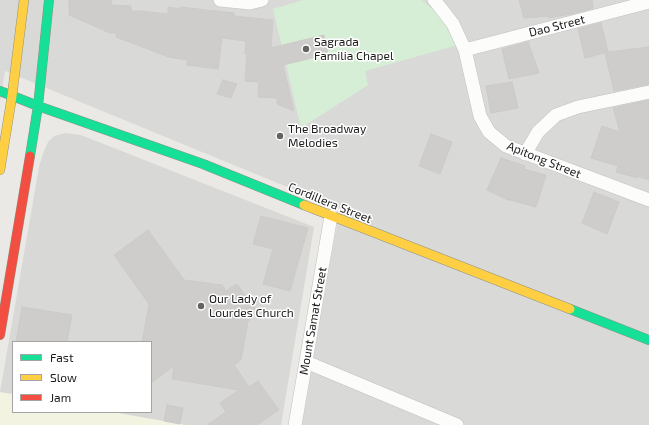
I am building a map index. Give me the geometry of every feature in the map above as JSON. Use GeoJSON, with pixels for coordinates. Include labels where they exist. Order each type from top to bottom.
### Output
{"type":"FeatureCollection","features":[{"type":"Feature","properties":{"kind":"street"},"geometry":{"type":"LineString","coordinates":[[0,170],[12,96],[24,0]]}},
{"type":"Feature","properties":{"kind":"street"},"geometry":{"type":"LineString","coordinates":[[0,335],[38,106],[49,0]]}},
{"type":"Feature","properties":{"kind":"street"},"geometry":{"type":"LineString","coordinates":[[220,0],[250,3],[262,0]]}},
{"type":"Feature","properties":{"kind":"street","name":"Apitong Street"},"geometry":{"type":"LineString","coordinates":[[434,0],[453,24],[466,50],[480,116],[489,132],[506,146],[649,200]]}},
{"type":"Feature","properties":{"kind":"street","name":"Dao Street"},"geometry":{"type":"LineString","coordinates":[[466,50],[649,2]]}},
{"type":"Feature","properties":{"kind":"street","name":"Cordillera Street"},"geometry":{"type":"LineString","coordinates":[[0,91],[38,106],[203,164],[331,216],[649,340]]}},
{"type":"Feature","properties":{"kind":"street"},"geometry":{"type":"LineString","coordinates":[[525,154],[538,132],[556,115],[578,107],[649,92]]}},
{"type":"Feature","properties":{"kind":"street","name":"Mount Samat Street"},"geometry":{"type":"LineString","coordinates":[[295,425],[331,216]]}},
{"type":"Feature","properties":{"kind":"street"},"geometry":{"type":"LineString","coordinates":[[306,362],[439,422],[457,425]]}},
{"type":"Feature","properties":{"kind":"shaded area"},"geometry":{"type":"Polygon","coordinates":[[[0,0],[649,0],[649,425],[302,425],[340,208],[5,71],[0,102],[0,0]]]}},
{"type":"Feature","properties":{"kind":"shaded area"},"geometry":{"type":"Polygon","coordinates":[[[303,0],[422,0],[443,18],[458,45],[365,71],[368,85],[301,128],[273,9],[303,0]]]}},
{"type":"Feature","properties":{"kind":"shaded area"},"geometry":{"type":"Polygon","coordinates":[[[66,133],[81,135],[314,227],[281,425],[186,425],[119,413],[152,413],[152,341],[12,341],[12,394],[0,392],[39,167],[48,142],[54,136],[66,133]]]}},
{"type":"Feature","properties":{"kind":"shaded area"},"geometry":{"type":"Polygon","coordinates":[[[0,392],[12,394],[12,413],[119,413],[186,425],[0,425],[0,392]]]}},
{"type":"Feature","properties":{"kind":"building"},"geometry":{"type":"Polygon","coordinates":[[[69,0],[112,0],[111,5],[131,6],[131,11],[168,14],[168,7],[180,9],[180,7],[234,13],[234,16],[273,20],[271,48],[324,35],[328,54],[283,65],[294,111],[277,104],[277,98],[258,97],[259,82],[245,81],[247,54],[245,54],[246,41],[222,38],[218,69],[187,65],[187,60],[169,57],[116,37],[116,33],[110,33],[69,15],[69,0]]]}},
{"type":"Feature","properties":{"kind":"building"},"geometry":{"type":"Polygon","coordinates":[[[519,0],[592,0],[593,8],[548,18],[548,16],[524,18],[519,0]]]}},
{"type":"Feature","properties":{"kind":"building"},"geometry":{"type":"Polygon","coordinates":[[[601,23],[608,52],[649,47],[649,84],[614,91],[605,53],[585,58],[578,29],[601,23]]]}},
{"type":"Feature","properties":{"kind":"building"},"geometry":{"type":"Polygon","coordinates":[[[528,42],[539,73],[509,79],[502,49],[528,42]]]}},
{"type":"Feature","properties":{"kind":"building"},"geometry":{"type":"Polygon","coordinates":[[[223,80],[237,84],[231,98],[217,94],[223,80]]]}},
{"type":"Feature","properties":{"kind":"building"},"geometry":{"type":"Polygon","coordinates":[[[512,82],[518,108],[491,113],[486,86],[512,82]]]}},
{"type":"Feature","properties":{"kind":"building"},"geometry":{"type":"Polygon","coordinates":[[[649,100],[649,180],[616,172],[618,166],[591,158],[602,126],[620,132],[613,108],[649,100]]]}},
{"type":"Feature","properties":{"kind":"building"},"geometry":{"type":"Polygon","coordinates":[[[431,134],[452,142],[440,174],[419,166],[431,134]]]}},
{"type":"Feature","properties":{"kind":"building"},"geometry":{"type":"Polygon","coordinates":[[[501,158],[525,166],[524,169],[546,175],[536,207],[506,199],[487,190],[501,158]]]}},
{"type":"Feature","properties":{"kind":"building"},"geometry":{"type":"Polygon","coordinates":[[[594,192],[619,202],[607,234],[582,223],[594,192]]]}},
{"type":"Feature","properties":{"kind":"building"},"geometry":{"type":"Polygon","coordinates":[[[261,216],[308,228],[290,291],[263,284],[273,249],[253,244],[261,216]]]}},
{"type":"Feature","properties":{"kind":"building","name":"Our Lady of Lourdes Church"},"geometry":{"type":"Polygon","coordinates":[[[148,230],[184,280],[222,285],[226,291],[237,284],[255,309],[248,314],[252,318],[248,321],[241,360],[234,365],[249,387],[258,381],[279,410],[257,425],[207,425],[226,412],[220,403],[239,390],[172,379],[174,366],[152,382],[152,341],[142,341],[149,304],[114,255],[148,230]]]}},
{"type":"Feature","properties":{"kind":"building"},"geometry":{"type":"Polygon","coordinates":[[[22,307],[72,315],[67,341],[16,341],[22,307]]]}},
{"type":"Feature","properties":{"kind":"building"},"geometry":{"type":"Polygon","coordinates":[[[167,405],[183,408],[180,424],[164,421],[167,405]]]}},
{"type":"Feature","properties":{"kind":"traffic: fast"},"geometry":{"type":"LineString","coordinates":[[30,156],[38,106],[49,0]]}},
{"type":"Feature","properties":{"kind":"traffic: fast"},"geometry":{"type":"LineString","coordinates":[[0,91],[38,106],[203,164],[304,205]]}},
{"type":"Feature","properties":{"kind":"traffic: fast"},"geometry":{"type":"LineString","coordinates":[[570,309],[649,340]]}},
{"type":"Feature","properties":{"kind":"traffic: slow"},"geometry":{"type":"LineString","coordinates":[[0,170],[12,96],[24,0]]}},
{"type":"Feature","properties":{"kind":"traffic: slow"},"geometry":{"type":"LineString","coordinates":[[304,205],[570,309]]}},
{"type":"Feature","properties":{"kind":"traffic: jam"},"geometry":{"type":"LineString","coordinates":[[0,335],[30,156]]}},
{"type":"Feature","properties":{"kind":"place","name":"Sagrada Familia Chapel"},"geometry":{"type":"Point","coordinates":[306,49]}},
{"type":"Feature","properties":{"kind":"place","name":"The Broadway Melodies"},"geometry":{"type":"Point","coordinates":[280,136]}},
{"type":"Feature","properties":{"kind":"place","name":"Our Lady of Lourdes Church"},"geometry":{"type":"Point","coordinates":[201,306]}}]}
